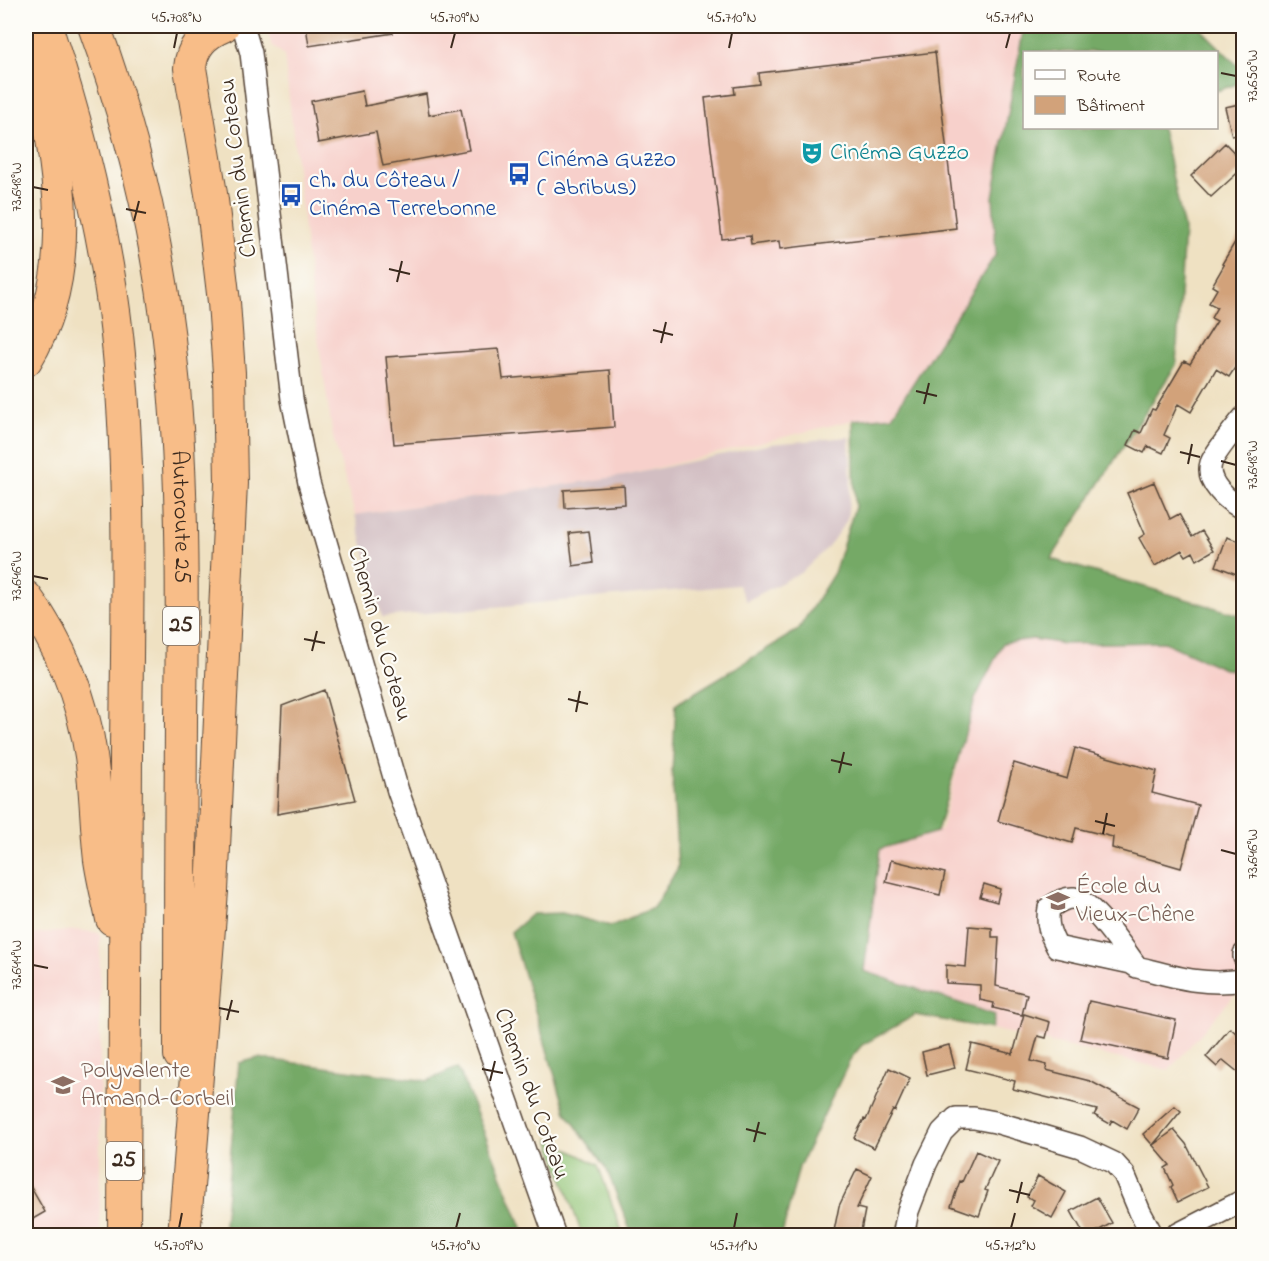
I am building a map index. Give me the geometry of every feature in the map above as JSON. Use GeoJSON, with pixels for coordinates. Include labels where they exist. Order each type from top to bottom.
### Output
{"type":"FeatureCollection","features":[{"type":"Feature","properties":{"kind":"highway"},"geometry":{"type":"LineString","coordinates":[[26,360],[40,334],[52,300],[60,238],[56,162],[30,26]]}},
{"type":"Feature","properties":{"kind":"highway","name":"25"},"geometry":{"type":"LineString","coordinates":[[46,26],[72,107],[93,188],[110,286],[120,369],[125,451],[126,540],[124,1236]]}},
{"type":"Feature","properties":{"kind":"highway","name":"Autoroute 25"},"geometry":{"type":"LineString","coordinates":[[94,26],[125,119],[148,214],[162,290],[177,427],[181,524],[182,1236]]}},
{"type":"Feature","properties":{"kind":"highway"},"geometry":{"type":"LineString","coordinates":[[182,1236],[212,891],[231,483],[229,373],[224,302],[212,200],[190,68],[193,53],[199,42],[212,31],[223,26]]}},
{"type":"Feature","properties":{"kind":"highway"},"geometry":{"type":"LineString","coordinates":[[26,597],[49,630],[60,653],[84,724],[94,782],[100,862],[125,984]]}},
{"type":"Feature","properties":{"kind":"street","name":"Chemin du Coteau"},"geometry":{"type":"LineString","coordinates":[[243,26],[251,53],[292,399],[309,483],[398,791],[555,1236]]}},
{"type":"Feature","properties":{"kind":"street"},"geometry":{"type":"LineString","coordinates":[[1244,417],[1211,462],[1211,474],[1220,491],[1230,501],[1244,509]]}},
{"type":"Feature","properties":{"kind":"street"},"geometry":{"type":"LineString","coordinates":[[1137,967],[1192,981],[1226,983],[1244,980]]}},
{"type":"Feature","properties":{"kind":"street"},"geometry":{"type":"LineString","coordinates":[[903,1236],[908,1211],[926,1164],[942,1132],[956,1118],[974,1118],[1080,1147],[1114,1163],[1124,1174],[1153,1236]]}},
{"type":"Feature","properties":{"kind":"street"},"geometry":{"type":"LineString","coordinates":[[1174,1236],[1244,1200]]}},
{"type":"Feature","properties":{"kind":"shaded area"},"geometry":{"type":"Polygon","coordinates":[[[265,26],[1024,26],[993,197],[996,254],[891,416],[853,420],[624,476],[355,515],[333,437],[312,299],[284,55],[272,45],[265,26]]]}},
{"type":"Feature","properties":{"kind":"shaded area"},"geometry":{"type":"Polygon","coordinates":[[[849,437],[851,481],[847,520],[828,547],[802,572],[746,601],[738,585],[382,617],[355,515],[624,476],[771,444],[849,437]]]}},
{"type":"Feature","properties":{"kind":"shaded area","name":"École du Vieux-Chêne"},"geometry":{"type":"Polygon","coordinates":[[[1033,639],[1064,644],[1164,642],[1224,669],[1243,671],[1243,985],[1169,1070],[991,1029],[995,1015],[864,971],[880,849],[941,830],[975,699],[1003,642],[1033,639]]]}},
{"type":"Feature","properties":{"kind":"shaded area","name":"Polyvalente Armand-Corbeil"},"geometry":{"type":"Polygon","coordinates":[[[78,930],[100,933],[100,1235],[26,1236],[26,935],[78,930]]]}},
{"type":"Feature","properties":{"kind":"green space"},"geometry":{"type":"Polygon","coordinates":[[[1024,26],[1198,26],[1243,71],[1243,82],[1218,91],[1218,51],[1023,51],[1023,129],[1162,129],[1184,229],[1176,365],[1051,559],[1243,616],[1243,671],[1224,669],[1164,642],[1064,644],[1033,639],[1003,643],[975,699],[937,832],[880,849],[864,971],[995,1015],[991,1029],[915,1015],[862,1045],[851,1058],[799,1167],[782,1235],[632,1235],[607,1170],[566,1112],[511,932],[532,914],[562,913],[611,926],[653,908],[678,868],[672,772],[676,704],[798,630],[834,573],[855,507],[853,420],[892,416],[996,254],[993,197],[1024,26]]]}},
{"type":"Feature","properties":{"kind":"green space"},"geometry":{"type":"Polygon","coordinates":[[[258,1058],[428,1081],[458,1067],[525,1235],[223,1235],[239,1063],[258,1058]]]}},
{"type":"Feature","properties":{"kind":"green space"},"geometry":{"type":"Polygon","coordinates":[[[549,1139],[598,1165],[623,1235],[582,1235],[549,1139]]]}},
{"type":"Feature","properties":{"kind":"building"},"geometry":{"type":"Polygon","coordinates":[[[306,26],[392,26],[393,33],[309,46],[306,26]]]}},
{"type":"Feature","properties":{"kind":"building"},"geometry":{"type":"Polygon","coordinates":[[[935,52],[956,228],[780,249],[779,241],[751,245],[750,236],[722,239],[705,98],[735,94],[734,87],[760,84],[759,73],[935,52]]]}},
{"type":"Feature","properties":{"kind":"building"},"geometry":{"type":"Polygon","coordinates":[[[362,91],[365,106],[426,94],[429,115],[461,109],[469,150],[383,166],[376,132],[318,143],[311,101],[362,91]]]}},
{"type":"Feature","properties":{"kind":"building"},"geometry":{"type":"Polygon","coordinates":[[[1244,103],[1244,133],[1232,136],[1225,107],[1244,103]]]}},
{"type":"Feature","properties":{"kind":"building"},"geometry":{"type":"Polygon","coordinates":[[[1225,143],[1244,163],[1244,167],[1211,197],[1191,176],[1225,143]]]}},
{"type":"Feature","properties":{"kind":"building"},"geometry":{"type":"Polygon","coordinates":[[[1244,227],[1244,354],[1229,377],[1216,369],[1191,412],[1178,404],[1164,435],[1170,438],[1163,453],[1148,446],[1144,453],[1128,445],[1135,430],[1141,433],[1152,409],[1155,410],[1184,361],[1190,364],[1217,321],[1211,318],[1217,307],[1209,303],[1217,289],[1212,286],[1244,227]]]}},
{"type":"Feature","properties":{"kind":"building"},"geometry":{"type":"Polygon","coordinates":[[[499,349],[503,379],[610,370],[614,427],[394,444],[386,357],[499,349]]]}},
{"type":"Feature","properties":{"kind":"building"},"geometry":{"type":"Polygon","coordinates":[[[1154,482],[1170,519],[1179,514],[1192,537],[1202,531],[1214,550],[1197,560],[1193,552],[1186,556],[1182,550],[1155,566],[1139,538],[1145,534],[1127,493],[1154,482]]]}},
{"type":"Feature","properties":{"kind":"building"},"geometry":{"type":"Polygon","coordinates":[[[624,486],[625,504],[565,508],[564,490],[624,486]]]}},
{"type":"Feature","properties":{"kind":"building"},"geometry":{"type":"Polygon","coordinates":[[[589,531],[593,563],[573,566],[569,533],[589,531]]]}},
{"type":"Feature","properties":{"kind":"building"},"geometry":{"type":"Polygon","coordinates":[[[1227,537],[1244,543],[1244,577],[1216,566],[1227,537]]]}},
{"type":"Feature","properties":{"kind":"building"},"geometry":{"type":"Polygon","coordinates":[[[324,690],[355,800],[277,814],[282,706],[324,690]]]}},
{"type":"Feature","properties":{"kind":"building"},"geometry":{"type":"Polygon","coordinates":[[[1075,748],[1157,771],[1152,793],[1198,805],[1181,868],[1112,848],[1113,837],[1076,828],[1072,843],[998,821],[1014,763],[1067,779],[1075,748]]]}},
{"type":"Feature","properties":{"kind":"building"},"geometry":{"type":"Polygon","coordinates":[[[891,860],[945,873],[940,895],[886,882],[891,860]]]}},
{"type":"Feature","properties":{"kind":"building"},"geometry":{"type":"Polygon","coordinates":[[[984,884],[1000,889],[997,902],[980,897],[984,884]]]}},
{"type":"Feature","properties":{"kind":"building"},"geometry":{"type":"Polygon","coordinates":[[[969,926],[992,928],[992,937],[999,937],[996,986],[1027,994],[1022,1015],[993,1008],[994,1003],[980,1000],[980,985],[946,983],[946,965],[966,967],[969,926]]]}},
{"type":"Feature","properties":{"kind":"building"},"geometry":{"type":"Polygon","coordinates":[[[1089,1001],[1176,1020],[1168,1058],[1080,1039],[1089,1001]]]}},
{"type":"Feature","properties":{"kind":"building"},"geometry":{"type":"Polygon","coordinates":[[[1024,1014],[1050,1022],[1046,1038],[1038,1036],[1031,1061],[1047,1065],[1046,1070],[1090,1081],[1139,1107],[1127,1129],[1112,1120],[1110,1124],[1094,1115],[1097,1110],[1013,1089],[1015,1081],[966,1069],[972,1044],[1013,1054],[1024,1014]]]}},
{"type":"Feature","properties":{"kind":"building"},"geometry":{"type":"Polygon","coordinates":[[[1230,1028],[1242,1038],[1238,1043],[1244,1047],[1244,1077],[1223,1060],[1217,1067],[1206,1057],[1230,1028]]]}},
{"type":"Feature","properties":{"kind":"building"},"geometry":{"type":"Polygon","coordinates":[[[949,1045],[955,1068],[927,1075],[922,1052],[949,1045]]]}},
{"type":"Feature","properties":{"kind":"building"},"geometry":{"type":"Polygon","coordinates":[[[889,1068],[910,1078],[874,1148],[854,1138],[864,1119],[866,1120],[889,1068]]]}},
{"type":"Feature","properties":{"kind":"building"},"geometry":{"type":"Polygon","coordinates":[[[1175,1106],[1181,1111],[1153,1145],[1174,1130],[1186,1144],[1208,1187],[1178,1202],[1165,1168],[1170,1165],[1143,1134],[1175,1106]]]}},
{"type":"Feature","properties":{"kind":"building"},"geometry":{"type":"Polygon","coordinates":[[[976,1151],[998,1161],[985,1190],[988,1191],[979,1216],[951,1206],[960,1181],[962,1182],[976,1151]]]}},
{"type":"Feature","properties":{"kind":"building"},"geometry":{"type":"Polygon","coordinates":[[[857,1169],[872,1176],[857,1208],[865,1210],[860,1236],[833,1236],[839,1206],[857,1169]]]}},
{"type":"Feature","properties":{"kind":"building"},"geometry":{"type":"Polygon","coordinates":[[[1038,1176],[1066,1192],[1052,1218],[1031,1206],[1034,1200],[1027,1197],[1038,1176]]]}},
{"type":"Feature","properties":{"kind":"building"},"geometry":{"type":"Polygon","coordinates":[[[26,1179],[45,1212],[26,1223],[26,1179]]]}},
{"type":"Feature","properties":{"kind":"building"},"geometry":{"type":"Polygon","coordinates":[[[1097,1197],[1112,1223],[1085,1236],[1071,1211],[1097,1197]]]}},
{"type":"Feature","properties":{"kind":"place","name":"Cinéma Guzzo"},"geometry":{"type":"Point","coordinates":[812,153]}},
{"type":"Feature","properties":{"kind":"place","name":"Cinéma Guzzo ( abribus)"},"geometry":{"type":"Point","coordinates":[519,174]}},
{"type":"Feature","properties":{"kind":"place","name":"ch. du Côteau / Cinéma Terrebonne"},"geometry":{"type":"Point","coordinates":[291,195]}},
{"type":"Feature","properties":{"kind":"place","name":"École du Vieux-Chêne"},"geometry":{"type":"Point","coordinates":[1058,901]}},
{"type":"Feature","properties":{"kind":"place","name":"Polyvalente Armand-Corbeil"},"geometry":{"type":"Point","coordinates":[63,1085]}}]}
